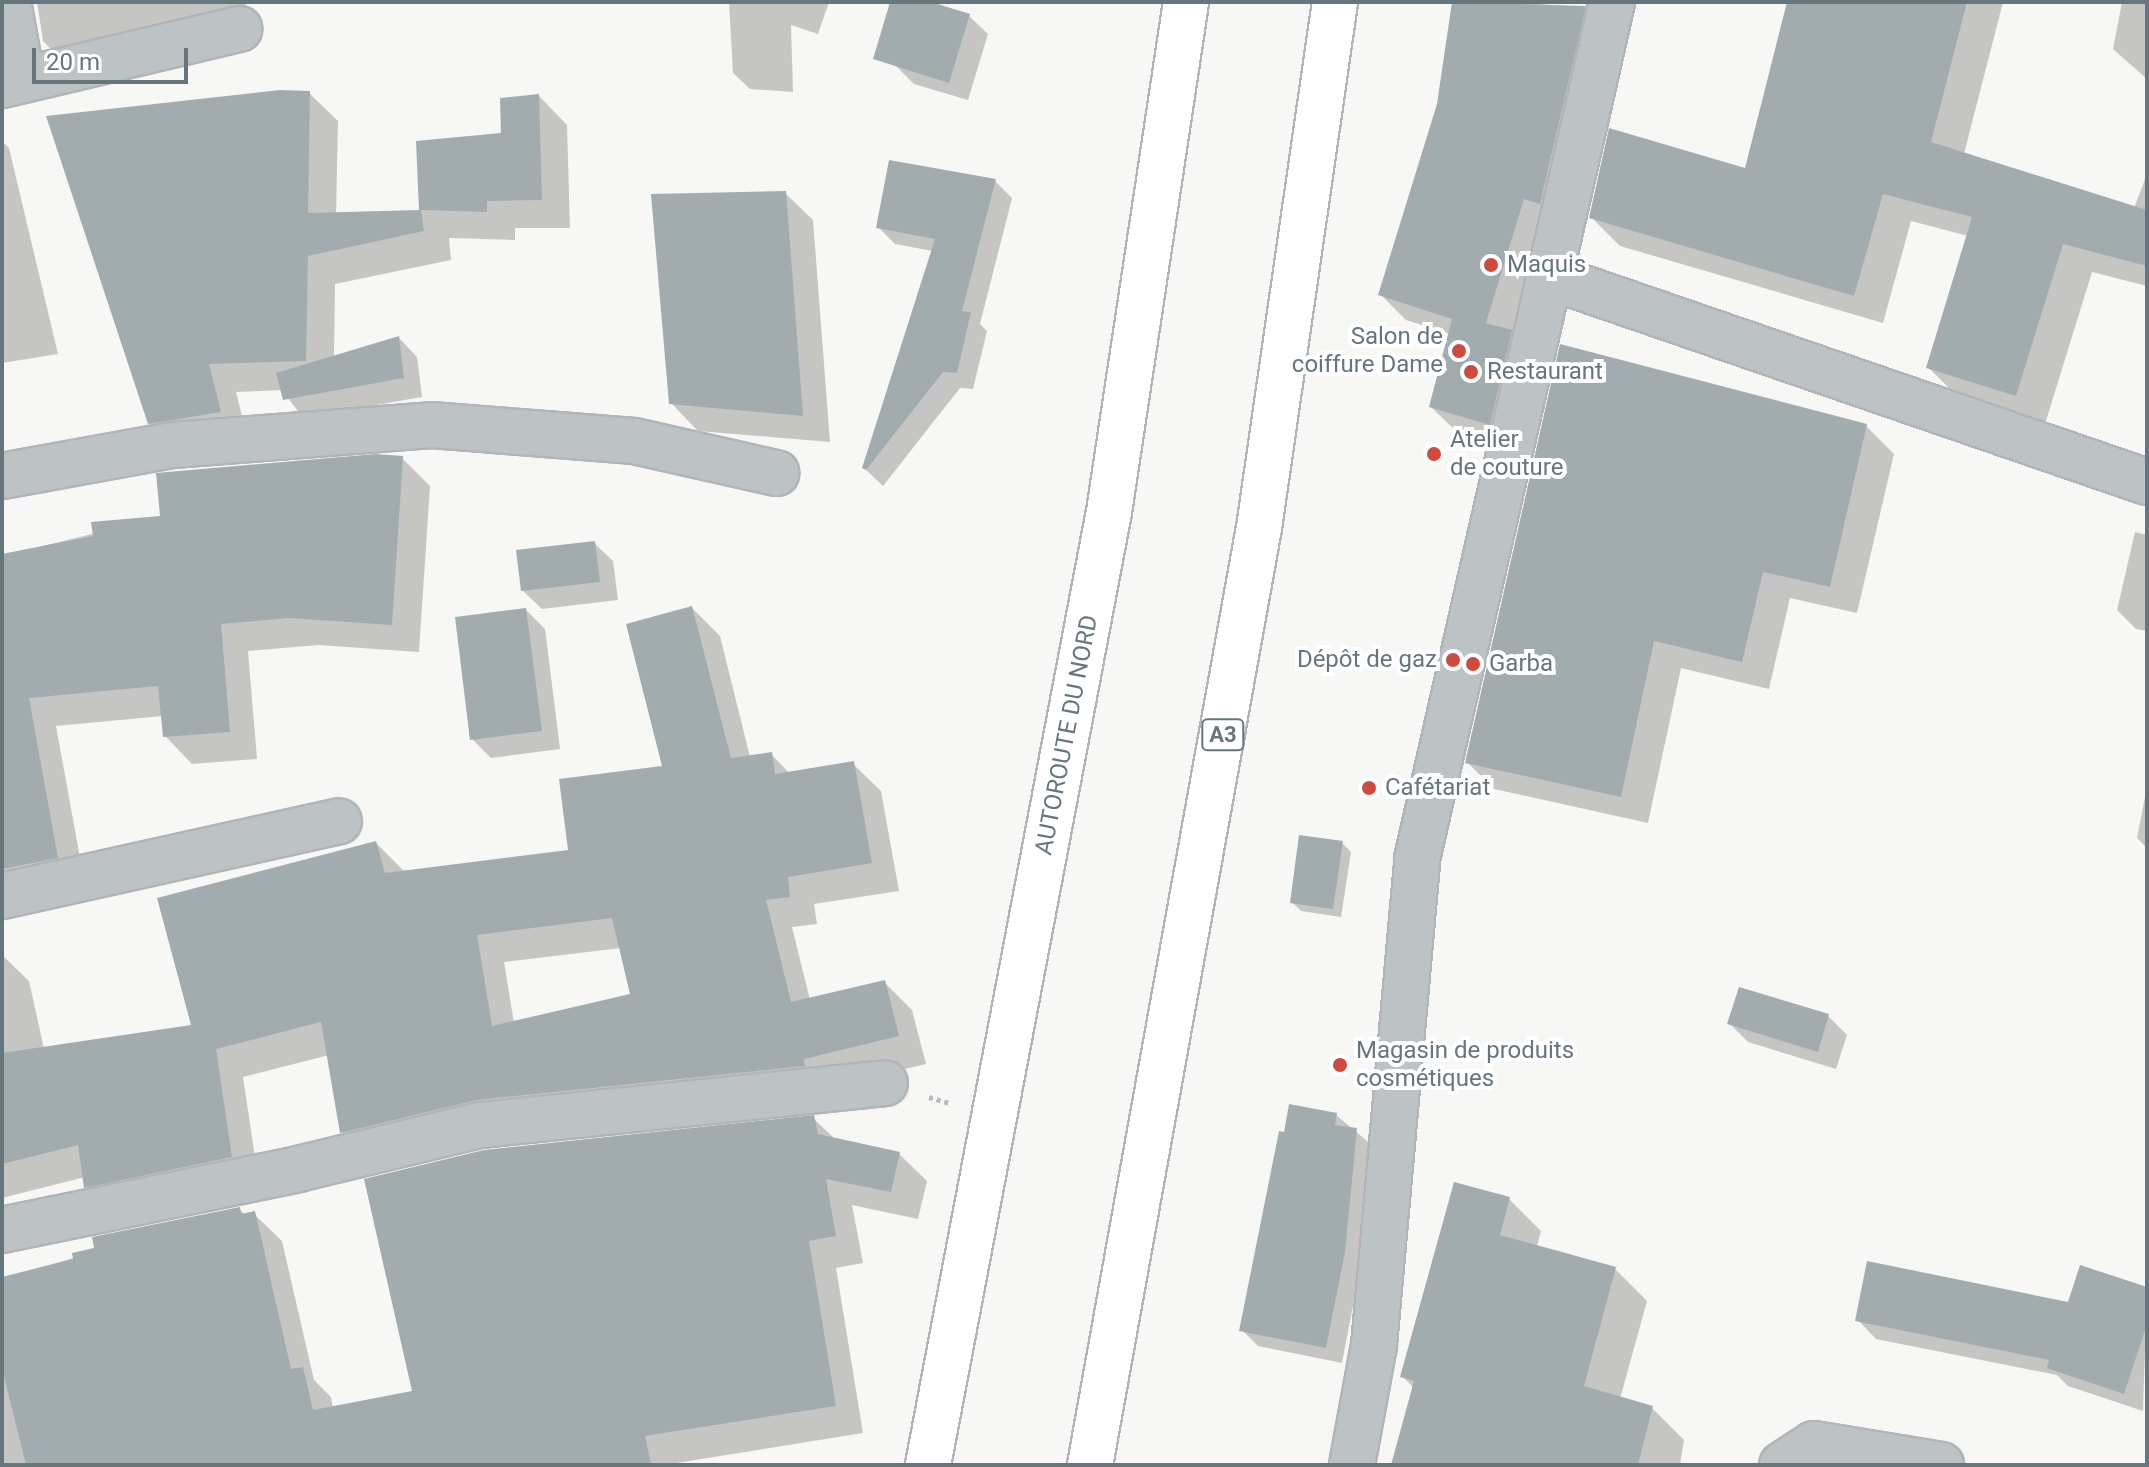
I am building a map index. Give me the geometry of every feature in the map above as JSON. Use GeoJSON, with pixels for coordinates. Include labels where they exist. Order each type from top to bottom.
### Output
{"type":"FeatureCollection","features":[{"type":"Feature","properties":{"kind":"highway","name":"AUTOROUTE DU NORD"},"geometry":{"type":"LineString","coordinates":[[928,1465],[1109,512],[1186,2]]}},
{"type":"Feature","properties":{"kind":"highway","name":"A3"},"geometry":{"type":"LineString","coordinates":[[1090,1465],[1259,528],[1335,2]]}},
{"type":"Feature","properties":{"kind":"street"},"geometry":{"type":"LineString","coordinates":[[8,2],[12,82],[239,29]]}},
{"type":"Feature","properties":{"kind":"street"},"geometry":{"type":"LineString","coordinates":[[1352,1465],[1374,1345],[1417,859],[1612,2]]}},
{"type":"Feature","properties":{"kind":"street"},"geometry":{"type":"LineString","coordinates":[[1548,276],[2147,482]]}},
{"type":"Feature","properties":{"kind":"street"},"geometry":{"type":"LineString","coordinates":[[2,476],[173,445],[431,425],[634,441],[776,473]]}},
{"type":"Feature","properties":{"kind":"street"},"geometry":{"type":"LineString","coordinates":[[2,896],[339,821]]}},
{"type":"Feature","properties":{"kind":"street"},"geometry":{"type":"LineString","coordinates":[[2,1230],[298,1169],[480,1125],[885,1083]]}},
{"type":"Feature","properties":{"kind":"street"},"geometry":{"type":"LineString","coordinates":[[1782,1465],[1814,1444],[1941,1465]]}},
{"type":"Feature","properties":{"kind":"path"},"geometry":{"type":"LineString","coordinates":[[885,1083],[996,1118]]}},
{"type":"Feature","properties":{"kind":"building"},"geometry":{"type":"Polygon","coordinates":[[[890,2],[931,2],[970,14],[949,83],[873,59],[890,2]]]}},
{"type":"Feature","properties":{"kind":"building"},"geometry":{"type":"Polygon","coordinates":[[[1452,2],[1586,6],[1540,204],[1524,199],[1486,323],[1512,330],[1490,425],[1429,407],[1452,319],[1378,295],[1437,104],[1452,2]]]}},
{"type":"Feature","properties":{"kind":"building"},"geometry":{"type":"Polygon","coordinates":[[[1787,2],[1967,2],[1931,142],[2147,210],[2147,266],[2063,244],[2016,396],[1926,368],[1972,217],[1883,194],[1854,296],[1589,218],[1609,128],[1745,168],[1787,2]]]}},
{"type":"Feature","properties":{"kind":"building"},"geometry":{"type":"Polygon","coordinates":[[[280,90],[310,91],[308,213],[419,210],[416,141],[501,133],[500,98],[539,94],[542,200],[487,201],[487,212],[421,210],[424,231],[308,256],[306,361],[209,364],[221,412],[148,424],[46,116],[280,90]]]}},
{"type":"Feature","properties":{"kind":"building"},"geometry":{"type":"Polygon","coordinates":[[[889,160],[996,179],[962,311],[971,312],[957,373],[943,372],[866,470],[862,468],[935,239],[876,228],[889,160]]]}},
{"type":"Feature","properties":{"kind":"building"},"geometry":{"type":"Polygon","coordinates":[[[786,191],[803,416],[669,404],[651,194],[786,191]]]}},
{"type":"Feature","properties":{"kind":"building"},"geometry":{"type":"Polygon","coordinates":[[[399,336],[404,378],[283,400],[276,373],[399,336]]]}},
{"type":"Feature","properties":{"kind":"building"},"geometry":{"type":"Polygon","coordinates":[[[1560,344],[1867,424],[1830,587],[1763,572],[1742,662],[1654,641],[1621,797],[1465,763],[1560,344]]]}},
{"type":"Feature","properties":{"kind":"building"},"geometry":{"type":"Polygon","coordinates":[[[376,454],[403,456],[392,625],[289,618],[221,624],[230,732],[163,737],[158,686],[29,698],[58,858],[2,869],[2,554],[93,536],[91,522],[160,516],[156,473],[376,454]]]}},
{"type":"Feature","properties":{"kind":"building"},"geometry":{"type":"Polygon","coordinates":[[[595,541],[600,582],[521,591],[516,550],[595,541]]]}},
{"type":"Feature","properties":{"kind":"building"},"geometry":{"type":"Polygon","coordinates":[[[692,606],[731,758],[772,752],[775,774],[854,761],[872,863],[788,877],[790,897],[766,900],[791,1002],[885,980],[899,1036],[804,1059],[805,1066],[477,1100],[340,1133],[321,1022],[216,1049],[232,1157],[84,1188],[78,1145],[2,1164],[2,1053],[191,1025],[157,898],[376,841],[385,873],[568,850],[559,779],[662,766],[626,624],[692,606]],[[612,918],[477,935],[492,1026],[630,994],[612,918]]]}},
{"type":"Feature","properties":{"kind":"building"},"geometry":{"type":"Polygon","coordinates":[[[526,608],[542,731],[470,740],[455,617],[526,608]]]}},
{"type":"Feature","properties":{"kind":"building"},"geometry":{"type":"Polygon","coordinates":[[[1299,835],[1343,841],[1333,909],[1290,903],[1299,835]]]}},
{"type":"Feature","properties":{"kind":"building"},"geometry":{"type":"Polygon","coordinates":[[[1739,987],[1829,1014],[1818,1052],[1727,1024],[1739,987]]]}},
{"type":"Feature","properties":{"kind":"building"},"geometry":{"type":"Polygon","coordinates":[[[1289,1104],[1337,1113],[1335,1125],[1357,1128],[1345,1252],[1326,1348],[1239,1331],[1279,1131],[1284,1132],[1289,1104]]]}},
{"type":"Feature","properties":{"kind":"building"},"geometry":{"type":"Polygon","coordinates":[[[814,1115],[818,1134],[900,1152],[891,1192],[826,1179],[836,1236],[809,1241],[836,1406],[645,1436],[651,1465],[26,1465],[2,1368],[2,1277],[73,1259],[72,1253],[94,1248],[92,1237],[240,1207],[241,1214],[255,1211],[291,1369],[303,1367],[313,1410],[412,1391],[364,1179],[484,1150],[814,1115]]]}},
{"type":"Feature","properties":{"kind":"building"},"geometry":{"type":"Polygon","coordinates":[[[1454,1182],[1510,1197],[1500,1235],[1616,1267],[1584,1386],[1653,1406],[1638,1465],[1391,1465],[1414,1381],[1400,1377],[1454,1182]]]}},
{"type":"Feature","properties":{"kind":"building"},"geometry":{"type":"Polygon","coordinates":[[[1867,1261],[2068,1302],[2080,1265],[2147,1287],[2147,1324],[2124,1394],[2047,1368],[2049,1360],[1855,1321],[1867,1261]]]}},
{"type":"Feature","properties":{"kind":"place","name":"Maquis"},"geometry":{"type":"Point","coordinates":[1491,265]}},
{"type":"Feature","properties":{"kind":"place","name":"Salon de coiffure Dame"},"geometry":{"type":"Point","coordinates":[1459,351]}},
{"type":"Feature","properties":{"kind":"place","name":"Restaurant"},"geometry":{"type":"Point","coordinates":[1471,372]}},
{"type":"Feature","properties":{"kind":"place","name":"Atelier de couture"},"geometry":{"type":"Point","coordinates":[1434,454]}},
{"type":"Feature","properties":{"kind":"place","name":"Dépôt de gaz"},"geometry":{"type":"Point","coordinates":[1453,660]}},
{"type":"Feature","properties":{"kind":"place","name":"Garba"},"geometry":{"type":"Point","coordinates":[1473,664]}},
{"type":"Feature","properties":{"kind":"place","name":"Cafétariat"},"geometry":{"type":"Point","coordinates":[1369,788]}},
{"type":"Feature","properties":{"kind":"place","name":"Magasin de produits cosmétiques"},"geometry":{"type":"Point","coordinates":[1340,1065]}}]}
